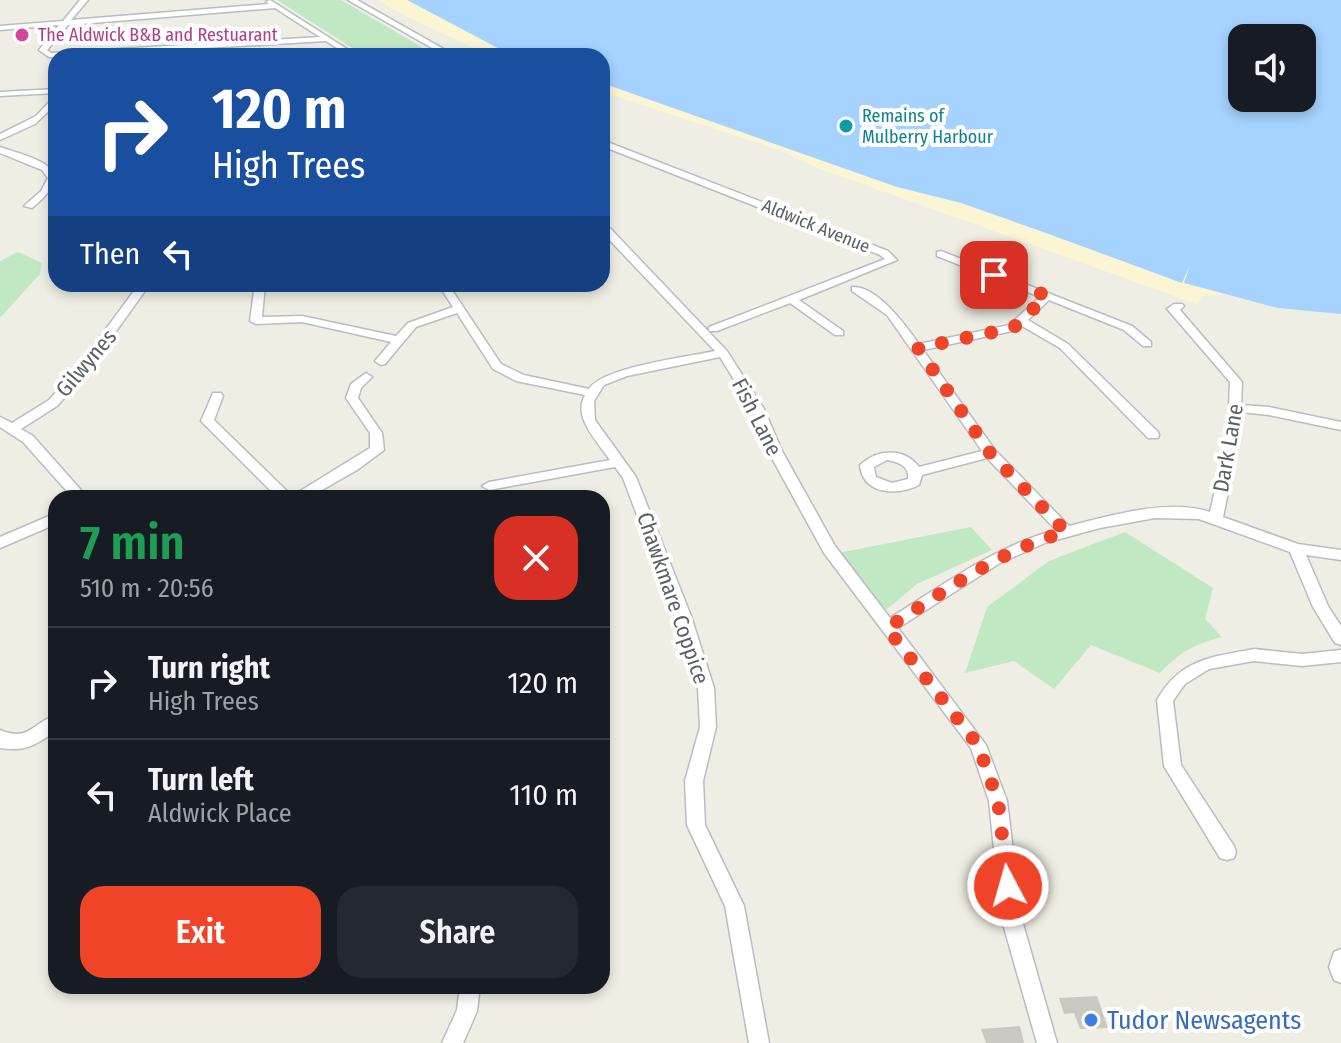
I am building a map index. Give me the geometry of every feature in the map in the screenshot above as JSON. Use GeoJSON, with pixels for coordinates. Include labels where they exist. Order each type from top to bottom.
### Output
{"type":"FeatureCollection","features":[{"type":"Feature","properties":{"kind":"street"},"geometry":{"type":"LineString","coordinates":[[48,54],[43,50],[84,0]]}},
{"type":"Feature","properties":{"kind":"street"},"geometry":{"type":"LineString","coordinates":[[267,0],[341,48]]}},
{"type":"Feature","properties":{"kind":"street"},"geometry":{"type":"LineString","coordinates":[[352,0],[436,48]]}},
{"type":"Feature","properties":{"kind":"street"},"geometry":{"type":"LineString","coordinates":[[0,28],[276,6]]}},
{"type":"Feature","properties":{"kind":"street"},"geometry":{"type":"LineString","coordinates":[[171,48],[327,39]]}},
{"type":"Feature","properties":{"kind":"street"},"geometry":{"type":"LineString","coordinates":[[0,94],[48,91]]}},
{"type":"Feature","properties":{"kind":"street"},"geometry":{"type":"LineString","coordinates":[[0,137],[48,112]]}},
{"type":"Feature","properties":{"kind":"street","name":"Aldwick Avenue"},"geometry":{"type":"LineString","coordinates":[[610,146],[884,253],[892,260],[713,329]]}},
{"type":"Feature","properties":{"kind":"street"},"geometry":{"type":"LineString","coordinates":[[0,150],[48,172]]}},
{"type":"Feature","properties":{"kind":"street"},"geometry":{"type":"LineString","coordinates":[[29,206],[48,187]]}},
{"type":"Feature","properties":{"kind":"street","name":"Fish Lane"},"geometry":{"type":"LineString","coordinates":[[610,234],[723,353],[758,409],[775,451],[829,549],[978,745],[998,801],[1011,917],[1047,1043]]}},
{"type":"Feature","properties":{"kind":"street"},"geometry":{"type":"LineString","coordinates":[[941,254],[1128,328],[1147,344]]}},
{"type":"Feature","properties":{"kind":"street"},"geometry":{"type":"LineString","coordinates":[[856,289],[891,313],[990,453],[1066,532]]}},
{"type":"Feature","properties":{"kind":"street","name":"Gilwynes"},"geometry":{"type":"LineString","coordinates":[[14,428],[53,403],[126,314],[140,292]]}},
{"type":"Feature","properties":{"kind":"street"},"geometry":{"type":"LineString","coordinates":[[256,321],[259,292]]}},
{"type":"Feature","properties":{"kind":"street"},"geometry":{"type":"LineString","coordinates":[[448,292],[497,366],[520,378],[593,393],[599,383],[624,373],[723,353]]}},
{"type":"Feature","properties":{"kind":"street"},"geometry":{"type":"LineString","coordinates":[[918,348],[1013,328],[1047,296]]}},
{"type":"Feature","properties":{"kind":"street"},"geometry":{"type":"LineString","coordinates":[[792,300],[839,333]]}},
{"type":"Feature","properties":{"kind":"street","name":"Dark Lane"},"geometry":{"type":"LineString","coordinates":[[1178,306],[1173,309],[1236,382],[1234,434],[1215,520]]}},
{"type":"Feature","properties":{"kind":"street"},"geometry":{"type":"LineString","coordinates":[[381,361],[412,325],[458,309]]}},
{"type":"Feature","properties":{"kind":"street"},"geometry":{"type":"LineString","coordinates":[[239,321],[302,319],[399,340]]}},
{"type":"Feature","properties":{"kind":"street"},"geometry":{"type":"LineString","coordinates":[[1020,320],[1064,346],[1153,435]]}},
{"type":"Feature","properties":{"kind":"street"},"geometry":{"type":"LineString","coordinates":[[311,490],[377,450],[376,433],[352,398],[355,387],[366,377]]}},
{"type":"Feature","properties":{"kind":"street","name":"Chawkmare Coppice"},"geometry":{"type":"LineString","coordinates":[[593,393],[588,401],[589,420],[616,463],[629,477],[683,616],[706,688],[708,727],[694,781],[696,825],[734,906],[759,1043]]}},
{"type":"Feature","properties":{"kind":"street"},"geometry":{"type":"LineString","coordinates":[[217,396],[207,421],[277,490]]}},
{"type":"Feature","properties":{"kind":"street"},"geometry":{"type":"LineString","coordinates":[[1236,408],[1269,411],[1341,426]]}},
{"type":"Feature","properties":{"kind":"street"},"geometry":{"type":"LineString","coordinates":[[0,421],[28,439],[74,490]]}},
{"type":"Feature","properties":{"kind":"street"},"geometry":{"type":"LineString","coordinates":[[916,472],[990,453]]}},
{"type":"Feature","properties":{"kind":"street"},"geometry":{"type":"LineString","coordinates":[[489,486],[616,463]]}},
{"type":"Feature","properties":{"kind":"street"},"geometry":{"type":"LineString","coordinates":[[887,628],[995,559],[1040,539],[1155,513],[1200,514],[1296,549],[1341,555]]}},
{"type":"Feature","properties":{"kind":"street"},"geometry":{"type":"LineString","coordinates":[[0,543],[48,522]]}},
{"type":"Feature","properties":{"kind":"street"},"geometry":{"type":"LineString","coordinates":[[1296,549],[1321,607],[1341,639]]}},
{"type":"Feature","properties":{"kind":"street"},"geometry":{"type":"LineString","coordinates":[[1227,852],[1173,766],[1165,700],[1179,680],[1205,664],[1254,655],[1302,660],[1341,656]]}},
{"type":"Feature","properties":{"kind":"street"},"geometry":{"type":"LineString","coordinates":[[0,737],[4,742],[29,741],[48,728]]}},
{"type":"Feature","properties":{"kind":"street"},"geometry":{"type":"LineString","coordinates":[[1341,959],[1341,973]]}},
{"type":"Feature","properties":{"kind":"street"},"geometry":{"type":"LineString","coordinates":[[452,1043],[467,1011],[469,994]]}},
{"type":"Feature","properties":{"kind":"green space"},"geometry":{"type":"Polygon","coordinates":[[[277,0],[341,0],[423,48],[352,48],[277,0]]]}},
{"type":"Feature","properties":{"kind":"green space"},"geometry":{"type":"Polygon","coordinates":[[[18,252],[42,263],[40,274],[0,318],[0,261],[18,252]]]}},
{"type":"Feature","properties":{"kind":"green space"},"geometry":{"type":"Polygon","coordinates":[[[971,527],[992,550],[917,584],[886,610],[838,553],[971,527]]]}},
{"type":"Feature","properties":{"kind":"green space"},"geometry":{"type":"Polygon","coordinates":[[[1125,532],[1213,588],[1205,619],[1222,637],[1188,650],[1160,673],[1091,645],[1054,689],[1014,661],[965,673],[987,607],[1049,561],[1125,532]]]}},
{"type":"Feature","properties":{"kind":"sand"},"geometry":{"type":"Polygon","coordinates":[[[379,0],[496,0],[1341,284],[1202,296],[1197,304],[818,168],[779,150],[610,95],[610,48],[474,48],[401,14],[379,0]]]}},
{"type":"Feature","properties":{"kind":"water"},"geometry":{"type":"Polygon","coordinates":[[[407,0],[1341,0],[1341,314],[1278,308],[1184,283],[1190,265],[1182,283],[961,203],[897,187],[610,86],[610,48],[498,48],[407,0]]]}},
{"type":"Feature","properties":{"kind":"building"},"geometry":{"type":"Polygon","coordinates":[[[1097,996],[1108,1028],[1080,1029],[1074,1013],[1064,1014],[1059,998],[1097,996]]]}},
{"type":"Feature","properties":{"kind":"building"},"geometry":{"type":"Polygon","coordinates":[[[1020,1026],[1024,1043],[986,1043],[981,1029],[1020,1026]]]}},
{"type":"Feature","properties":{"kind":"place","name":"The Aldwick B&B and Restuarant"},"geometry":{"type":"Point","coordinates":[22,35]}},
{"type":"Feature","properties":{"kind":"place","name":"Remains of Mulberry Harbour"},"geometry":{"type":"Point","coordinates":[846,126]}},
{"type":"Feature","properties":{"kind":"place","name":"Tudor Newsagents"},"geometry":{"type":"Point","coordinates":[1091,1020]}},
{"type":"Feature","properties":{"kind":"route"},"geometry":{"type":"LineString","coordinates":[[994,275],[1047,296],[1013,328],[918,348],[990,453],[1066,532],[1040,539],[995,559],[887,628],[978,745],[998,801],[1008,886]]}}]}
